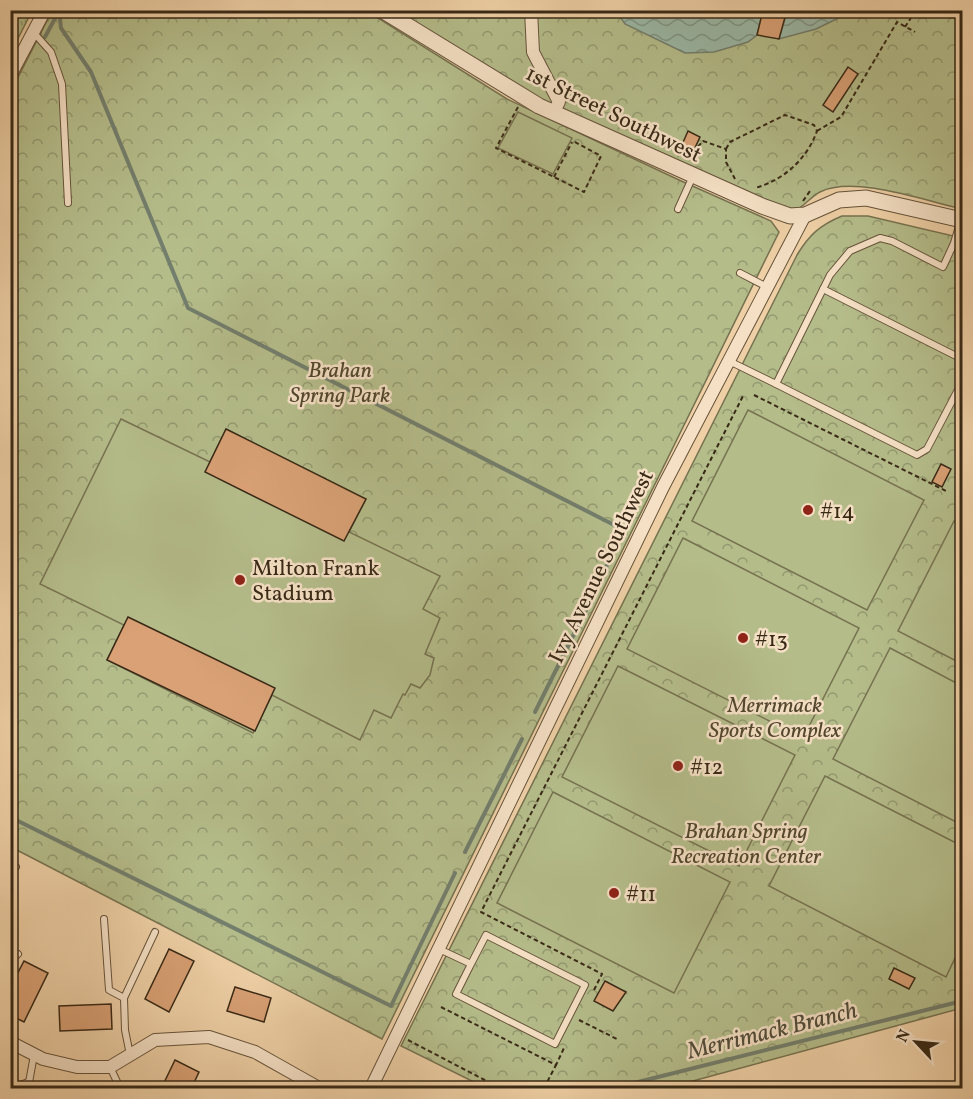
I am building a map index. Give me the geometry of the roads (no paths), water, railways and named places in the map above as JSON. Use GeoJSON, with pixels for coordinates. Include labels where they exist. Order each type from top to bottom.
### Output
{"type":"FeatureCollection","features":[{"type":"Feature","properties":{"kind":"street"},"geometry":{"type":"LineString","coordinates":[[10,76],[45,10]]}},
{"type":"Feature","properties":{"kind":"street","name":"1st Street Southwest"},"geometry":{"type":"LineString","coordinates":[[382,10],[553,113],[790,216],[805,214]]}},
{"type":"Feature","properties":{"kind":"street"},"geometry":{"type":"LineString","coordinates":[[531,10],[533,52],[559,102],[553,113]]}},
{"type":"Feature","properties":{"kind":"street"},"geometry":{"type":"LineString","coordinates":[[805,214],[839,200],[866,198],[962,219]]}},
{"type":"Feature","properties":{"kind":"street","name":"Ivy Avenue Southwest"},"geometry":{"type":"LineString","coordinates":[[371,1089],[639,538],[805,214]]}},
{"type":"Feature","properties":{"kind":"street"},"geometry":{"type":"LineString","coordinates":[[10,1042],[34,1054],[77,1067],[110,1067],[155,1040],[209,1037],[255,1052],[319,1089]]}},
{"type":"Feature","properties":{"kind":"lane"},"geometry":{"type":"LineString","coordinates":[[33,32],[51,52],[62,84],[68,203]]}},
{"type":"Feature","properties":{"kind":"lane"},"geometry":{"type":"LineString","coordinates":[[678,209],[687,173]]}},
{"type":"Feature","properties":{"kind":"lane"},"geometry":{"type":"LineString","coordinates":[[776,384],[838,262],[850,251],[880,238],[892,241],[943,267],[962,219]]}},
{"type":"Feature","properties":{"kind":"lane"},"geometry":{"type":"LineString","coordinates":[[740,273],[767,287]]}},
{"type":"Feature","properties":{"kind":"lane"},"geometry":{"type":"LineString","coordinates":[[823,289],[963,358]]}},
{"type":"Feature","properties":{"kind":"lane"},"geometry":{"type":"LineString","coordinates":[[729,361],[917,455],[927,449],[963,382]]}},
{"type":"Feature","properties":{"kind":"lane"},"geometry":{"type":"LineString","coordinates":[[104,919],[110,990],[124,998]]}},
{"type":"Feature","properties":{"kind":"lane"},"geometry":{"type":"LineString","coordinates":[[130,1055],[125,1030],[124,998],[155,932]]}},
{"type":"Feature","properties":{"kind":"lane"},"geometry":{"type":"LineString","coordinates":[[486,935],[585,985],[555,1044],[456,994],[471,964],[486,935]]}},
{"type":"Feature","properties":{"kind":"lane"},"geometry":{"type":"LineString","coordinates":[[439,949],[471,964]]}},
{"type":"Feature","properties":{"kind":"lane"},"geometry":{"type":"LineString","coordinates":[[10,962],[18,954]]}},
{"type":"Feature","properties":{"kind":"lane"},"geometry":{"type":"LineString","coordinates":[[13,1089],[28,1085],[34,1054]]}},
{"type":"Feature","properties":{"kind":"lane"},"geometry":{"type":"LineString","coordinates":[[110,1067],[120,1089]]}},
{"type":"Feature","properties":{"kind":"water"},"geometry":{"type":"Polygon","coordinates":[[[616,11],[763,11],[757,35],[748,42],[714,52],[685,53],[625,24],[616,11]]]}},
{"type":"Feature","properties":{"kind":"water"},"geometry":{"type":"Polygon","coordinates":[[[784,11],[853,11],[816,29],[779,39],[787,12],[784,11]]]}},
{"type":"Feature","properties":{"kind":"waterway"},"geometry":{"type":"LineString","coordinates":[[59,10],[61,28],[91,72],[188,308],[624,530],[597,586]]}},
{"type":"Feature","properties":{"kind":"waterway"},"geometry":{"type":"LineString","coordinates":[[45,37],[59,11]]}},
{"type":"Feature","properties":{"kind":"waterway"},"geometry":{"type":"LineString","coordinates":[[535,712],[589,604]]}},
{"type":"Feature","properties":{"kind":"waterway"},"geometry":{"type":"LineString","coordinates":[[465,852],[522,739]]}},
{"type":"Feature","properties":{"kind":"waterway"},"geometry":{"type":"LineString","coordinates":[[10,817],[391,1006],[455,873]]}},
{"type":"Feature","properties":{"kind":"waterway","name":"Merrimack Branch"},"geometry":{"type":"LineString","coordinates":[[627,1088],[630,1084],[962,1001]]}},
{"type":"Feature","properties":{"kind":"place","name":"#14"},"geometry":{"type":"Point","coordinates":[808,510]}},
{"type":"Feature","properties":{"kind":"place","name":"Milton Frank Stadium"},"geometry":{"type":"Point","coordinates":[240,580]}},
{"type":"Feature","properties":{"kind":"place","name":"#13"},"geometry":{"type":"Point","coordinates":[743,638]}},
{"type":"Feature","properties":{"kind":"place","name":"#12"},"geometry":{"type":"Point","coordinates":[678,766]}},
{"type":"Feature","properties":{"kind":"place","name":"#11"},"geometry":{"type":"Point","coordinates":[614,893]}},
{"type":"Feature","properties":{"kind":"park label","name":"Brahan Spring Park"},"geometry":{"type":"Point","coordinates":[340,382]}},
{"type":"Feature","properties":{"kind":"park label","name":"Merrimack Sports Complex"},"geometry":{"type":"Point","coordinates":[775,716]}},
{"type":"Feature","properties":{"kind":"park label","name":"Brahan Spring Recreation Center"},"geometry":{"type":"Point","coordinates":[746,842]}}]}
